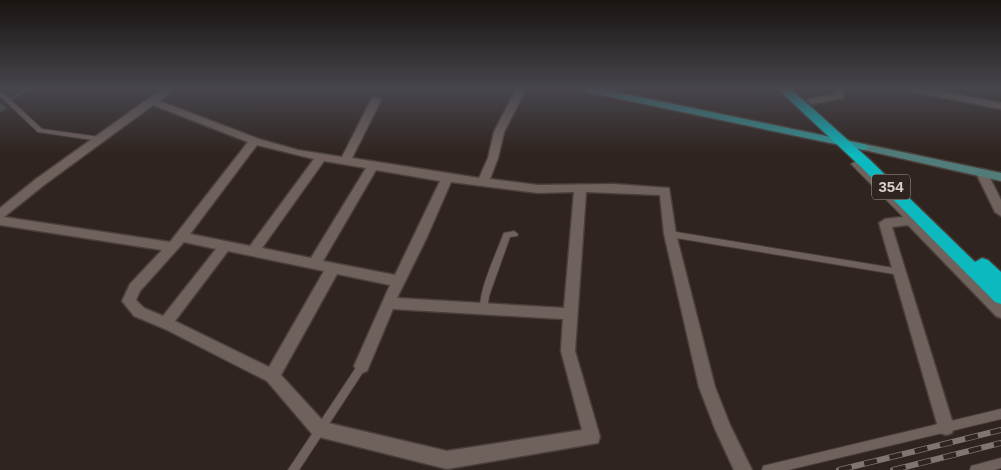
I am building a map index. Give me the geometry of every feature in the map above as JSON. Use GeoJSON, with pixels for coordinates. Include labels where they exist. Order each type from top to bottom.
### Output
{"type":"FeatureCollection","features":[{"type":"Feature","properties":{"kind":"highway","name":"354"},"geometry":{"type":"LineString","coordinates":[[809,111],[1001,282]]}},
{"type":"Feature","properties":{"kind":"highway","name":"354"},"geometry":{"type":"LineString","coordinates":[[823,111],[864,147],[1001,297]]}},
{"type":"Feature","properties":{"kind":"main road"},"geometry":{"type":"LineString","coordinates":[[692,111],[864,147]]}},
{"type":"Feature","properties":{"kind":"street"},"geometry":{"type":"LineString","coordinates":[[0,214],[40,182],[138,111]]}},
{"type":"Feature","properties":{"kind":"street"},"geometry":{"type":"LineString","coordinates":[[177,111],[255,141],[298,153],[373,166],[447,178],[538,189],[580,188],[665,191],[670,234],[707,388],[723,429],[743,470]]}},
{"type":"Feature","properties":{"kind":"street"},"geometry":{"type":"LineString","coordinates":[[344,161],[370,111]]}},
{"type":"Feature","properties":{"kind":"street"},"geometry":{"type":"LineString","coordinates":[[483,182],[494,158],[499,132],[510,111]]}},
{"type":"Feature","properties":{"kind":"street"},"geometry":{"type":"LineString","coordinates":[[255,141],[177,242],[136,288],[129,301],[139,312],[272,376],[320,429],[446,460],[592,437],[568,350],[580,188]]}},
{"type":"Feature","properties":{"kind":"street"},"geometry":{"type":"LineString","coordinates":[[864,147],[1001,177]]}},
{"type":"Feature","properties":{"kind":"street"},"geometry":{"type":"LineString","coordinates":[[253,251],[321,157]]}},
{"type":"Feature","properties":{"kind":"street"},"geometry":{"type":"LineString","coordinates":[[314,264],[373,166]]}},
{"type":"Feature","properties":{"kind":"street"},"geometry":{"type":"LineString","coordinates":[[982,173],[1001,212]]}},
{"type":"Feature","properties":{"kind":"street"},"geometry":{"type":"LineString","coordinates":[[362,366],[388,303],[447,178]]}},
{"type":"Feature","properties":{"kind":"street"},"geometry":{"type":"LineString","coordinates":[[946,427],[885,223],[911,220],[1001,312]]}},
{"type":"Feature","properties":{"kind":"street"},"geometry":{"type":"LineString","coordinates":[[0,221],[225,246],[399,281]]}},
{"type":"Feature","properties":{"kind":"street"},"geometry":{"type":"LineString","coordinates":[[165,323],[225,246]]}},
{"type":"Feature","properties":{"kind":"street"},"geometry":{"type":"LineString","coordinates":[[272,376],[333,268]]}},
{"type":"Feature","properties":{"kind":"street"},"geometry":{"type":"LineString","coordinates":[[388,303],[571,314]]}},
{"type":"Feature","properties":{"kind":"lane"},"geometry":{"type":"LineString","coordinates":[[19,111],[40,131],[100,139]]}},
{"type":"Feature","properties":{"kind":"lane"},"geometry":{"type":"LineString","coordinates":[[865,162],[854,164],[911,220]]}},
{"type":"Feature","properties":{"kind":"lane"},"geometry":{"type":"LineString","coordinates":[[484,309],[485,296],[507,235],[514,234]]}},
{"type":"Feature","properties":{"kind":"lane"},"geometry":{"type":"LineString","coordinates":[[670,234],[900,272]]}},
{"type":"Feature","properties":{"kind":"lane"},"geometry":{"type":"LineString","coordinates":[[293,470],[362,366]]}},
{"type":"Feature","properties":{"kind":"lane"},"geometry":{"type":"LineString","coordinates":[[768,470],[1001,414]]}},
{"type":"Feature","properties":{"kind":"lane"},"geometry":{"type":"LineString","coordinates":[[975,470],[1001,463]]}},
{"type":"Feature","properties":{"kind":"railway"},"geometry":{"type":"LineString","coordinates":[[839,470],[1001,430]]}},
{"type":"Feature","properties":{"kind":"railway"},"geometry":{"type":"LineString","coordinates":[[893,470],[1001,443]]}}]}
